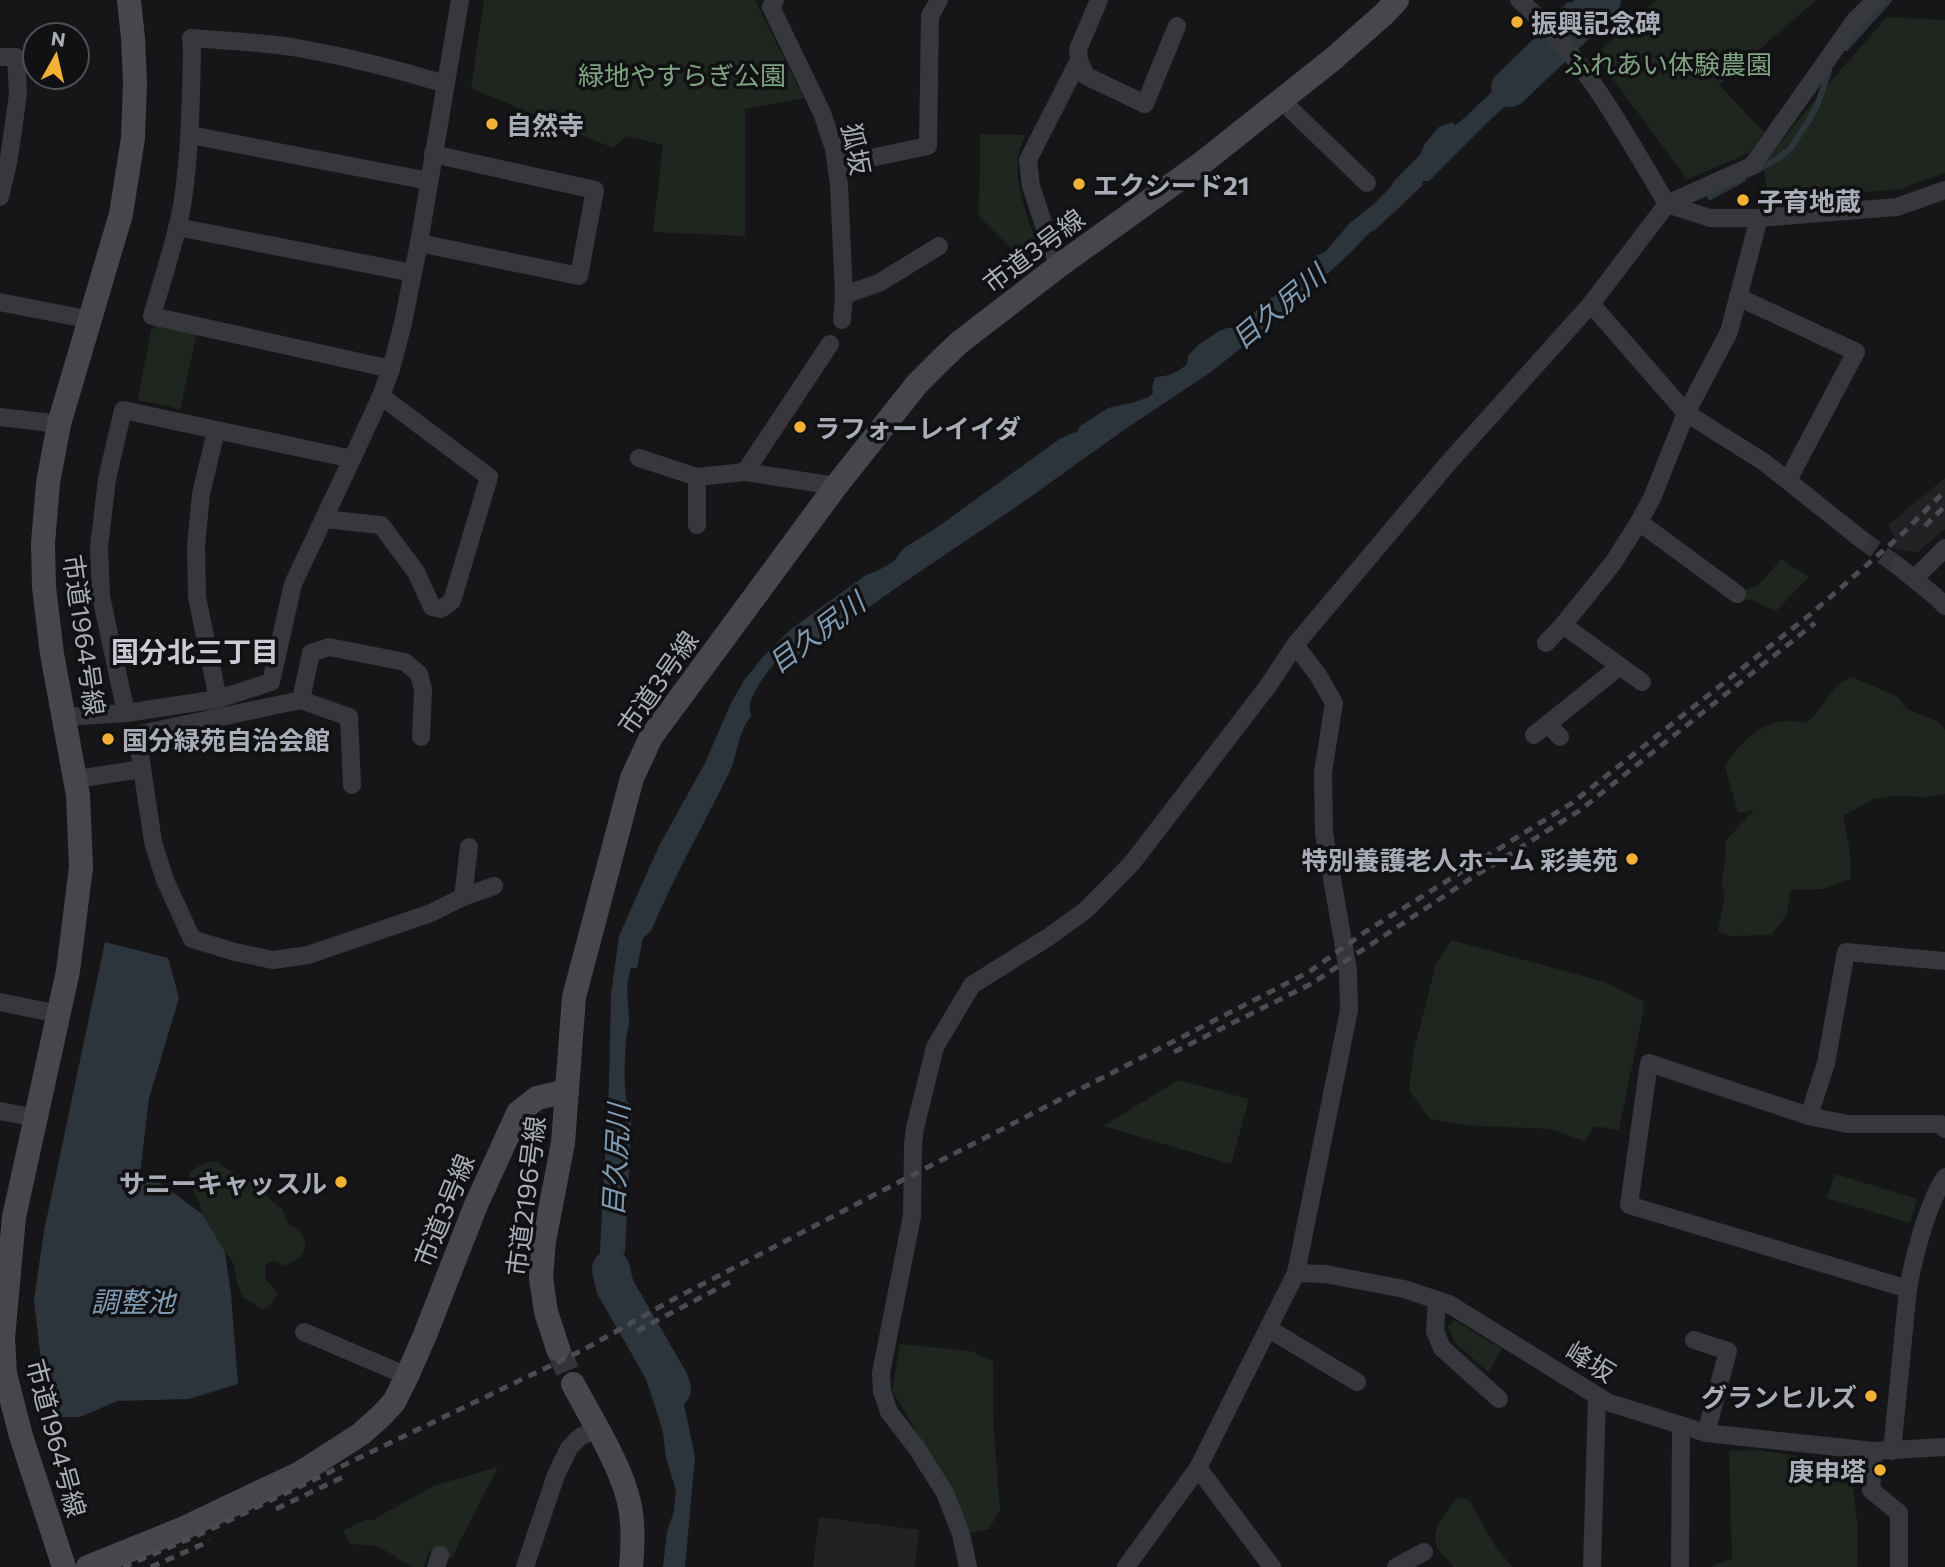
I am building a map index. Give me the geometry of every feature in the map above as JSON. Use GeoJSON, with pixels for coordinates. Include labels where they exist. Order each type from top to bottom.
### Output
{"type":"FeatureCollection","features":[{"type":"Feature","properties":{"kind":"street","name":"市道1964号線"},"geometry":{"type":"LineString","coordinates":[[64,1567],[20,1436],[5,1374],[3,1338],[7,1216],[37,1118],[72,946],[81,867],[79,795],[52,654],[44,587],[43,543],[47,495],[59,424],[121,214],[132,138],[135,82],[129,0]]}},
{"type":"Feature","properties":{"kind":"street"},"geometry":{"type":"LineString","coordinates":[[65,717],[126,713],[218,699],[271,682],[293,584],[352,460],[391,369],[419,243],[460,0]]}},
{"type":"Feature","properties":{"kind":"street","name":"狐坂"},"geometry":{"type":"LineString","coordinates":[[775,0],[771,7],[822,113],[834,149],[845,295],[842,320]]}},
{"type":"Feature","properties":{"kind":"street"},"geometry":{"type":"LineString","coordinates":[[837,165],[928,146],[930,16],[939,0]]}},
{"type":"Feature","properties":{"kind":"street"},"geometry":{"type":"LineString","coordinates":[[1099,0],[1078,49],[1079,60],[1086,76],[1145,104],[1177,26]]}},
{"type":"Feature","properties":{"kind":"street","name":"市道3号線"},"geometry":{"type":"LineString","coordinates":[[88,1567],[194,1524],[274,1486],[361,1434],[394,1402],[425,1335],[476,1205],[518,1113],[537,1098],[567,1091],[576,987],[632,778],[651,737],[664,717],[836,486],[917,384],[943,358],[1060,265],[1202,163],[1333,59],[1397,0]]}},
{"type":"Feature","properties":{"kind":"street"},"geometry":{"type":"LineString","coordinates":[[1519,0],[1542,19],[1610,107],[1667,204],[1710,218],[1759,218],[1897,207],[1945,190]]}},
{"type":"Feature","properties":{"kind":"street"},"geometry":{"type":"LineString","coordinates":[[968,1567],[961,1534],[945,1493],[916,1447],[889,1412],[882,1391],[881,1373],[912,1216],[914,1136],[935,1047],[972,985],[1086,910],[1132,863],[1268,686],[1295,645],[1450,461],[1591,304],[1667,204],[1752,166],[1856,19],[1876,0]]}},
{"type":"Feature","properties":{"kind":"street"},"geometry":{"type":"LineString","coordinates":[[391,369],[152,316],[182,205],[190,135],[191,38],[296,48],[387,66],[445,85]]}},
{"type":"Feature","properties":{"kind":"street"},"geometry":{"type":"LineString","coordinates":[[0,197],[9,158],[18,94],[8,57]]}},
{"type":"Feature","properties":{"kind":"street"},"geometry":{"type":"LineString","coordinates":[[1060,265],[1053,253],[1031,186],[1028,160],[1079,60]]}},
{"type":"Feature","properties":{"kind":"street"},"geometry":{"type":"LineString","coordinates":[[1281,100],[1367,183]]}},
{"type":"Feature","properties":{"kind":"street"},"geometry":{"type":"LineString","coordinates":[[190,135],[429,181]]}},
{"type":"Feature","properties":{"kind":"street"},"geometry":{"type":"LineString","coordinates":[[419,243],[579,276],[595,190],[433,154]]}},
{"type":"Feature","properties":{"kind":"street"},"geometry":{"type":"LineString","coordinates":[[1546,643],[1613,563],[1639,522],[1686,413],[1729,332],[1759,218]]}},
{"type":"Feature","properties":{"kind":"street"},"geometry":{"type":"LineString","coordinates":[[177,227],[412,273]]}},
{"type":"Feature","properties":{"kind":"street"},"geometry":{"type":"LineString","coordinates":[[845,295],[879,283],[939,246]]}},
{"type":"Feature","properties":{"kind":"street"},"geometry":{"type":"LineString","coordinates":[[1738,297],[1856,352],[1788,480]]}},
{"type":"Feature","properties":{"kind":"street"},"geometry":{"type":"LineString","coordinates":[[0,302],[91,320]]}},
{"type":"Feature","properties":{"kind":"street"},"geometry":{"type":"LineString","coordinates":[[1591,304],[1686,413],[1764,462],[1861,539]]}},
{"type":"Feature","properties":{"kind":"street"},"geometry":{"type":"LineString","coordinates":[[745,472],[830,344]]}},
{"type":"Feature","properties":{"kind":"street"},"geometry":{"type":"LineString","coordinates":[[324,519],[381,525],[416,572],[432,607],[441,609],[452,601],[489,477],[381,396]]}},
{"type":"Feature","properties":{"kind":"street"},"geometry":{"type":"LineString","coordinates":[[126,713],[101,596],[99,547],[107,479],[123,410],[352,460]]}},
{"type":"Feature","properties":{"kind":"street"},"geometry":{"type":"LineString","coordinates":[[0,417],[59,424]]}},
{"type":"Feature","properties":{"kind":"street"},"geometry":{"type":"LineString","coordinates":[[216,431],[201,494],[196,559],[197,597],[218,699]]}},
{"type":"Feature","properties":{"kind":"street"},"geometry":{"type":"LineString","coordinates":[[639,458],[697,477],[745,472],[836,486]]}},
{"type":"Feature","properties":{"kind":"street"},"geometry":{"type":"LineString","coordinates":[[696,525],[697,477]]}},
{"type":"Feature","properties":{"kind":"street"},"geometry":{"type":"LineString","coordinates":[[1639,522],[1737,594]]}},
{"type":"Feature","properties":{"kind":"street"},"geometry":{"type":"LineString","coordinates":[[1915,579],[1945,548]]}},
{"type":"Feature","properties":{"kind":"street"},"geometry":{"type":"LineString","coordinates":[[1898,566],[1945,606]]}},
{"type":"Feature","properties":{"kind":"street"},"geometry":{"type":"LineString","coordinates":[[1563,625],[1642,682]]}},
{"type":"Feature","properties":{"kind":"street"},"geometry":{"type":"LineString","coordinates":[[1126,1567],[1198,1468],[1296,1273],[1349,1010],[1348,971],[1324,833],[1323,772],[1334,703],[1295,645]]}},
{"type":"Feature","properties":{"kind":"street"},"geometry":{"type":"LineString","coordinates":[[301,700],[311,653],[329,648],[405,662],[419,674],[423,690],[421,737]]}},
{"type":"Feature","properties":{"kind":"street"},"geometry":{"type":"LineString","coordinates":[[1548,732],[1620,666]]}},
{"type":"Feature","properties":{"kind":"street"},"geometry":{"type":"LineString","coordinates":[[352,785],[349,717],[301,700],[140,734],[138,741],[153,842],[165,880],[192,939],[273,960],[308,955],[431,913],[494,886]]}},
{"type":"Feature","properties":{"kind":"street"},"geometry":{"type":"LineString","coordinates":[[76,779],[142,769]]}},
{"type":"Feature","properties":{"kind":"street"},"geometry":{"type":"LineString","coordinates":[[464,897],[469,847]]}},
{"type":"Feature","properties":{"kind":"street"},"geometry":{"type":"LineString","coordinates":[[1809,1116],[1826,1063],[1846,952],[1945,961]]}},
{"type":"Feature","properties":{"kind":"street"},"geometry":{"type":"LineString","coordinates":[[0,1002],[59,1014]]}},
{"type":"Feature","properties":{"kind":"street"},"geometry":{"type":"LineString","coordinates":[[1908,1289],[1629,1205],[1649,1063],[1809,1116],[1847,1124],[1940,1124],[1945,1129]]}},
{"type":"Feature","properties":{"kind":"street","name":"市道2196号線"},"geometry":{"type":"LineString","coordinates":[[558,1349],[546,1312],[541,1278],[544,1241],[563,1143],[567,1091]]}},
{"type":"Feature","properties":{"kind":"street"},"geometry":{"type":"LineString","coordinates":[[0,1111],[37,1118]]}},
{"type":"Feature","properties":{"kind":"street"},"geometry":{"type":"LineString","coordinates":[[1892,1451],[1913,1263],[1937,1190],[1945,1177]]}},
{"type":"Feature","properties":{"kind":"street","name":"峰坂"},"geometry":{"type":"LineString","coordinates":[[1296,1273],[1325,1274],[1404,1289],[1449,1304],[1607,1402],[1681,1427],[1706,1433],[1874,1451],[1945,1447]]}},
{"type":"Feature","properties":{"kind":"street"},"geometry":{"type":"LineString","coordinates":[[1437,1300],[1435,1331],[1442,1348],[1499,1399]]}},
{"type":"Feature","properties":{"kind":"street"},"geometry":{"type":"LineString","coordinates":[[1269,1329],[1357,1382]]}},
{"type":"Feature","properties":{"kind":"street"},"geometry":{"type":"LineString","coordinates":[[303,1332],[407,1376]]}},
{"type":"Feature","properties":{"kind":"street"},"geometry":{"type":"LineString","coordinates":[[1694,1340],[1728,1351],[1706,1433]]}},
{"type":"Feature","properties":{"kind":"street"},"geometry":{"type":"LineString","coordinates":[[573,1384],[617,1465],[629,1503],[633,1546],[631,1567]]}},
{"type":"Feature","properties":{"kind":"street"},"geometry":{"type":"LineString","coordinates":[[1592,1567],[1597,1396]]}},
{"type":"Feature","properties":{"kind":"street"},"geometry":{"type":"LineString","coordinates":[[1680,1567],[1681,1427]]}},
{"type":"Feature","properties":{"kind":"street"},"geometry":{"type":"LineString","coordinates":[[525,1567],[556,1475],[569,1448],[580,1437],[596,1429]]}},
{"type":"Feature","properties":{"kind":"street"},"geometry":{"type":"LineString","coordinates":[[1874,1451],[1871,1490],[1899,1513],[1899,1567]]}},
{"type":"Feature","properties":{"kind":"street"},"geometry":{"type":"LineString","coordinates":[[1198,1468],[1272,1567]]}},
{"type":"Feature","properties":{"kind":"street"},"geometry":{"type":"LineString","coordinates":[[1400,1566],[1424,1552]]}},
{"type":"Feature","properties":{"kind":"shaded area"},"geometry":{"type":"Polygon","coordinates":[[[1945,478],[1945,529],[1916,553],[1888,547],[1896,538],[1888,525],[1945,478]]]}},
{"type":"Feature","properties":{"kind":"shaded area"},"geometry":{"type":"Polygon","coordinates":[[[819,1517],[919,1530],[915,1567],[813,1567],[819,1517]]]}},
{"type":"Feature","properties":{"kind":"green space","name":"緑地やすらぎ公園"},"geometry":{"type":"Polygon","coordinates":[[[484,0],[755,0],[804,98],[745,109],[745,236],[653,232],[663,145],[627,136],[613,148],[471,88],[484,0]]]}},
{"type":"Feature","properties":{"kind":"green space","name":"ふれあい体験農園"},"geometry":{"type":"Polygon","coordinates":[[[1656,0],[1816,0],[1719,85],[1764,132],[1749,153],[1687,179],[1595,55],[1656,0]]]}},
{"type":"Feature","properties":{"kind":"green space"},"geometry":{"type":"Polygon","coordinates":[[[1887,17],[1945,20],[1945,173],[1900,189],[1769,201],[1763,164],[1887,17]]]}},
{"type":"Feature","properties":{"kind":"green space"},"geometry":{"type":"Polygon","coordinates":[[[980,134],[1025,135],[1018,156],[1018,180],[1041,252],[1026,263],[979,216],[980,134]]]}},
{"type":"Feature","properties":{"kind":"green space"},"geometry":{"type":"Polygon","coordinates":[[[156,326],[197,333],[180,410],[140,401],[138,398],[151,330],[156,326]]]}},
{"type":"Feature","properties":{"kind":"green space"},"geometry":{"type":"Polygon","coordinates":[[[1781,559],[1809,577],[1776,611],[1750,599],[1739,603],[1733,601],[1740,590],[1757,587],[1781,559]]]}},
{"type":"Feature","properties":{"kind":"green space"},"geometry":{"type":"Polygon","coordinates":[[[1852,677],[1896,696],[1907,709],[1938,722],[1945,730],[1945,794],[1874,799],[1843,816],[1850,855],[1850,879],[1823,889],[1791,890],[1786,916],[1771,935],[1731,936],[1718,932],[1725,893],[1721,883],[1726,855],[1725,841],[1754,810],[1738,813],[1725,766],[1740,746],[1758,730],[1780,722],[1805,723],[1838,686],[1852,677]]]}},
{"type":"Feature","properties":{"kind":"green space"},"geometry":{"type":"Polygon","coordinates":[[[1451,940],[1605,982],[1643,1001],[1644,1008],[1619,1130],[1595,1126],[1585,1141],[1550,1129],[1463,1125],[1430,1119],[1409,1090],[1414,1050],[1436,964],[1451,940]]]}},
{"type":"Feature","properties":{"kind":"green space"},"geometry":{"type":"Polygon","coordinates":[[[1178,1080],[1249,1099],[1231,1164],[1104,1126],[1178,1080]]]}},
{"type":"Feature","properties":{"kind":"green space"},"geometry":{"type":"Polygon","coordinates":[[[214,1161],[248,1181],[257,1183],[272,1202],[282,1209],[289,1224],[304,1238],[305,1247],[299,1258],[285,1266],[274,1260],[265,1265],[265,1278],[277,1293],[270,1307],[262,1309],[243,1297],[237,1283],[234,1264],[205,1223],[189,1181],[190,1172],[202,1164],[214,1161]]]}},
{"type":"Feature","properties":{"kind":"green space"},"geometry":{"type":"Polygon","coordinates":[[[1835,1174],[1917,1199],[1910,1223],[1827,1198],[1835,1174]]]}},
{"type":"Feature","properties":{"kind":"green space"},"geometry":{"type":"Polygon","coordinates":[[[1454,1320],[1502,1348],[1489,1372],[1456,1344],[1448,1327],[1454,1320]]]}},
{"type":"Feature","properties":{"kind":"green space"},"geometry":{"type":"Polygon","coordinates":[[[900,1344],[970,1351],[993,1361],[993,1417],[1000,1510],[989,1529],[971,1533],[950,1489],[892,1390],[900,1344]]]}},
{"type":"Feature","properties":{"kind":"green space"},"geometry":{"type":"Polygon","coordinates":[[[1759,1450],[1851,1464],[1858,1531],[1857,1567],[1710,1567],[1732,1558],[1729,1451],[1759,1450]]]}},
{"type":"Feature","properties":{"kind":"green space"},"geometry":{"type":"Polygon","coordinates":[[[498,1467],[451,1559],[429,1551],[424,1567],[412,1567],[378,1546],[350,1544],[343,1531],[365,1520],[373,1520],[433,1486],[498,1467]]]}},
{"type":"Feature","properties":{"kind":"green space"},"geometry":{"type":"Polygon","coordinates":[[[1458,1497],[1470,1501],[1496,1548],[1513,1567],[1452,1567],[1440,1552],[1436,1545],[1436,1530],[1458,1497]]]}},
{"type":"Feature","properties":{"kind":"water"},"geometry":{"type":"Polygon","coordinates":[[[1580,0],[1615,0],[1571,40],[1550,18],[1568,2],[1576,4],[1580,0]]]}},
{"type":"Feature","properties":{"kind":"water"},"geometry":{"type":"Polygon","coordinates":[[[1537,38],[1556,59],[1429,181],[1423,181],[1422,186],[1289,310],[1211,372],[1019,505],[824,639],[811,643],[798,656],[783,655],[774,664],[752,698],[751,716],[743,729],[730,771],[651,931],[643,938],[637,968],[631,968],[629,974],[625,1080],[627,1102],[632,1105],[625,1253],[619,1255],[617,1274],[642,1311],[619,1323],[603,1290],[599,1269],[611,994],[619,936],[659,846],[705,763],[731,703],[745,679],[791,629],[866,575],[894,561],[904,548],[1108,408],[1149,397],[1153,393],[1155,377],[1168,375],[1187,364],[1188,356],[1198,345],[1219,331],[1238,328],[1298,274],[1306,271],[1313,257],[1325,252],[1350,223],[1391,187],[1420,155],[1424,145],[1439,127],[1452,122],[1455,125],[1505,80],[1508,76],[1506,68],[1537,38]]]}},
{"type":"Feature","properties":{"kind":"water","name":"調整池"},"geometry":{"type":"Polygon","coordinates":[[[105,942],[168,958],[179,998],[149,1098],[140,1174],[163,1185],[202,1214],[225,1252],[238,1384],[189,1399],[117,1401],[80,1417],[61,1417],[43,1378],[34,1300],[44,1231],[105,942]]]}},
{"type":"Feature","properties":{"kind":"water"},"geometry":{"type":"Polygon","coordinates":[[[660,1338],[681,1390],[695,1457],[685,1567],[663,1567],[676,1490],[653,1400],[645,1377],[632,1355],[660,1338]]]}},
{"type":"Feature","properties":{"kind":"waterway","name":"目久尻川"},"geometry":{"type":"LineString","coordinates":[[1510,88],[1602,0]]}},
{"type":"Feature","properties":{"kind":"waterway"},"geometry":{"type":"LineString","coordinates":[[1846,48],[1889,0]]}},
{"type":"Feature","properties":{"kind":"waterway"},"geometry":{"type":"LineString","coordinates":[[1756,171],[1790,149],[1818,103],[1829,71]]}},
{"type":"Feature","properties":{"kind":"waterway"},"geometry":{"type":"LineString","coordinates":[[1710,197],[1743,179]]}},
{"type":"Feature","properties":{"kind":"waterway","name":"目久尻川"},"geometry":{"type":"LineString","coordinates":[[611,1269],[615,1287],[672,1389]]}},
{"type":"Feature","properties":{"kind":"tunnel"},"geometry":{"type":"LineString","coordinates":[[1861,539],[1898,566]]}},
{"type":"Feature","properties":{"kind":"tunnel"},"geometry":{"type":"LineString","coordinates":[[558,1349],[573,1384]]}},
{"type":"Feature","properties":{"kind":"railway"},"geometry":{"type":"LineString","coordinates":[[123,1567],[205,1532],[583,1350],[672,1300],[1309,972],[1365,932],[1572,803],[1812,613],[1901,535],[1945,491]]}},
{"type":"Feature","properties":{"kind":"railway"},"geometry":{"type":"LineString","coordinates":[[1925,526],[1945,506]]}},
{"type":"Feature","properties":{"kind":"railway"},"geometry":{"type":"LineString","coordinates":[[1174,1052],[1311,984],[1579,811],[1815,623]]}},
{"type":"Feature","properties":{"kind":"railway"},"geometry":{"type":"LineString","coordinates":[[637,1331],[730,1282]]}},
{"type":"Feature","properties":{"kind":"railway"},"geometry":{"type":"LineString","coordinates":[[276,1509],[345,1476]]}},
{"type":"Feature","properties":{"kind":"railway"},"geometry":{"type":"LineString","coordinates":[[151,1567],[210,1541]]}},
{"type":"Feature","properties":{"kind":"place","name":"振興記念碑"},"geometry":{"type":"Point","coordinates":[1517,22]}},
{"type":"Feature","properties":{"kind":"place","name":"自然寺"},"geometry":{"type":"Point","coordinates":[492,124]}},
{"type":"Feature","properties":{"kind":"place","name":"エクシード21"},"geometry":{"type":"Point","coordinates":[1079,184]}},
{"type":"Feature","properties":{"kind":"place","name":"子育地蔵"},"geometry":{"type":"Point","coordinates":[1743,200]}},
{"type":"Feature","properties":{"kind":"place","name":"ラフォーレイイダ"},"geometry":{"type":"Point","coordinates":[800,427]}},
{"type":"Feature","properties":{"kind":"place","name":"国分緑苑自治会館"},"geometry":{"type":"Point","coordinates":[108,739]}},
{"type":"Feature","properties":{"kind":"place","name":"特別養護老人ホーム 彩美苑"},"geometry":{"type":"Point","coordinates":[1632,859]}},
{"type":"Feature","properties":{"kind":"place","name":"サニーキャッスル"},"geometry":{"type":"Point","coordinates":[341,1182]}},
{"type":"Feature","properties":{"kind":"place","name":"グランヒルズ"},"geometry":{"type":"Point","coordinates":[1871,1396]}},
{"type":"Feature","properties":{"kind":"place","name":"庚申塔"},"geometry":{"type":"Point","coordinates":[1880,1470]}},
{"type":"Feature","properties":{"kind":"district","name":"国分北三丁目"},"geometry":{"type":"Point","coordinates":[195,651]}}]}
